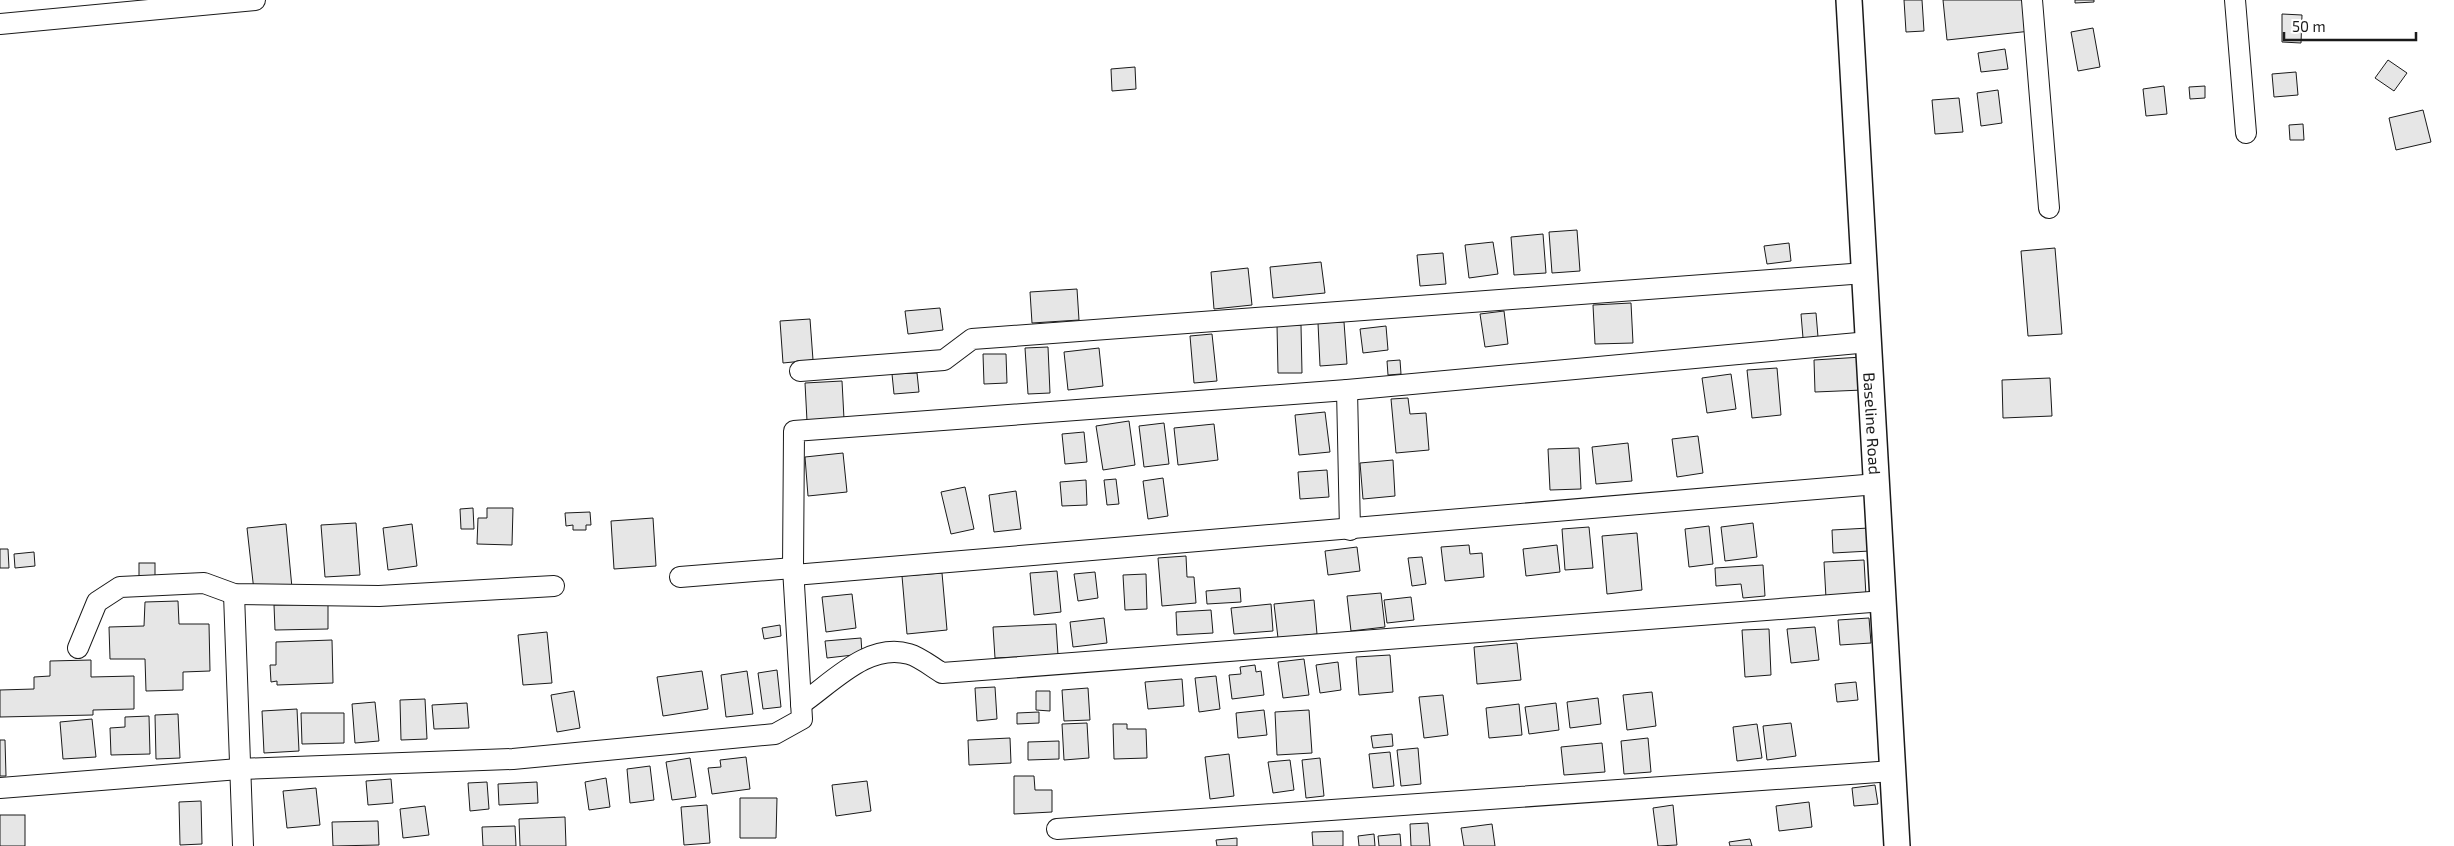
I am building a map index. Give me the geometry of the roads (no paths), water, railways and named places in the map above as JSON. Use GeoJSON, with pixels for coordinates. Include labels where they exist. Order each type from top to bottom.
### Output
{"type":"FeatureCollection","features":[{"type":"Feature","properties":{"kind":"main road","name":"Baseline Road"},"geometry":{"type":"LineString","coordinates":[[1849,0],[1898,846]]}},
{"type":"Feature","properties":{"kind":"street"},"geometry":{"type":"LineString","coordinates":[[0,24],[100,7],[255,0]]}},
{"type":"Feature","properties":{"kind":"street"},"geometry":{"type":"LineString","coordinates":[[2032,0],[2049,208]]}},
{"type":"Feature","properties":{"kind":"street"},"geometry":{"type":"LineString","coordinates":[[2235,0],[2246,133]]}},
{"type":"Feature","properties":{"kind":"street"},"geometry":{"type":"LineString","coordinates":[[800,371],[944,360],[972,339],[1865,273]]}},
{"type":"Feature","properties":{"kind":"street"},"geometry":{"type":"LineString","coordinates":[[0,788],[239,769],[513,759],[775,734],[802,719],[794,572],[794,430],[1348,390],[1869,342]]}},
{"type":"Feature","properties":{"kind":"street"},"geometry":{"type":"LineString","coordinates":[[1348,390],[1350,530]]}},
{"type":"Feature","properties":{"kind":"street"},"geometry":{"type":"LineString","coordinates":[[680,577],[794,572],[1350,530],[1877,484]]}},
{"type":"Feature","properties":{"kind":"street"},"geometry":{"type":"LineString","coordinates":[[78,648],[97,602],[120,587],[204,583],[234,594],[379,596],[554,586]]}},
{"type":"Feature","properties":{"kind":"street"},"geometry":{"type":"LineString","coordinates":[[234,594],[243,846]]}},
{"type":"Feature","properties":{"kind":"street"},"geometry":{"type":"LineString","coordinates":[[801,704],[850,666],[884,652],[909,654],[942,673],[1884,601]]}},
{"type":"Feature","properties":{"kind":"street"},"geometry":{"type":"LineString","coordinates":[[1057,829],[1893,771]]}}]}
